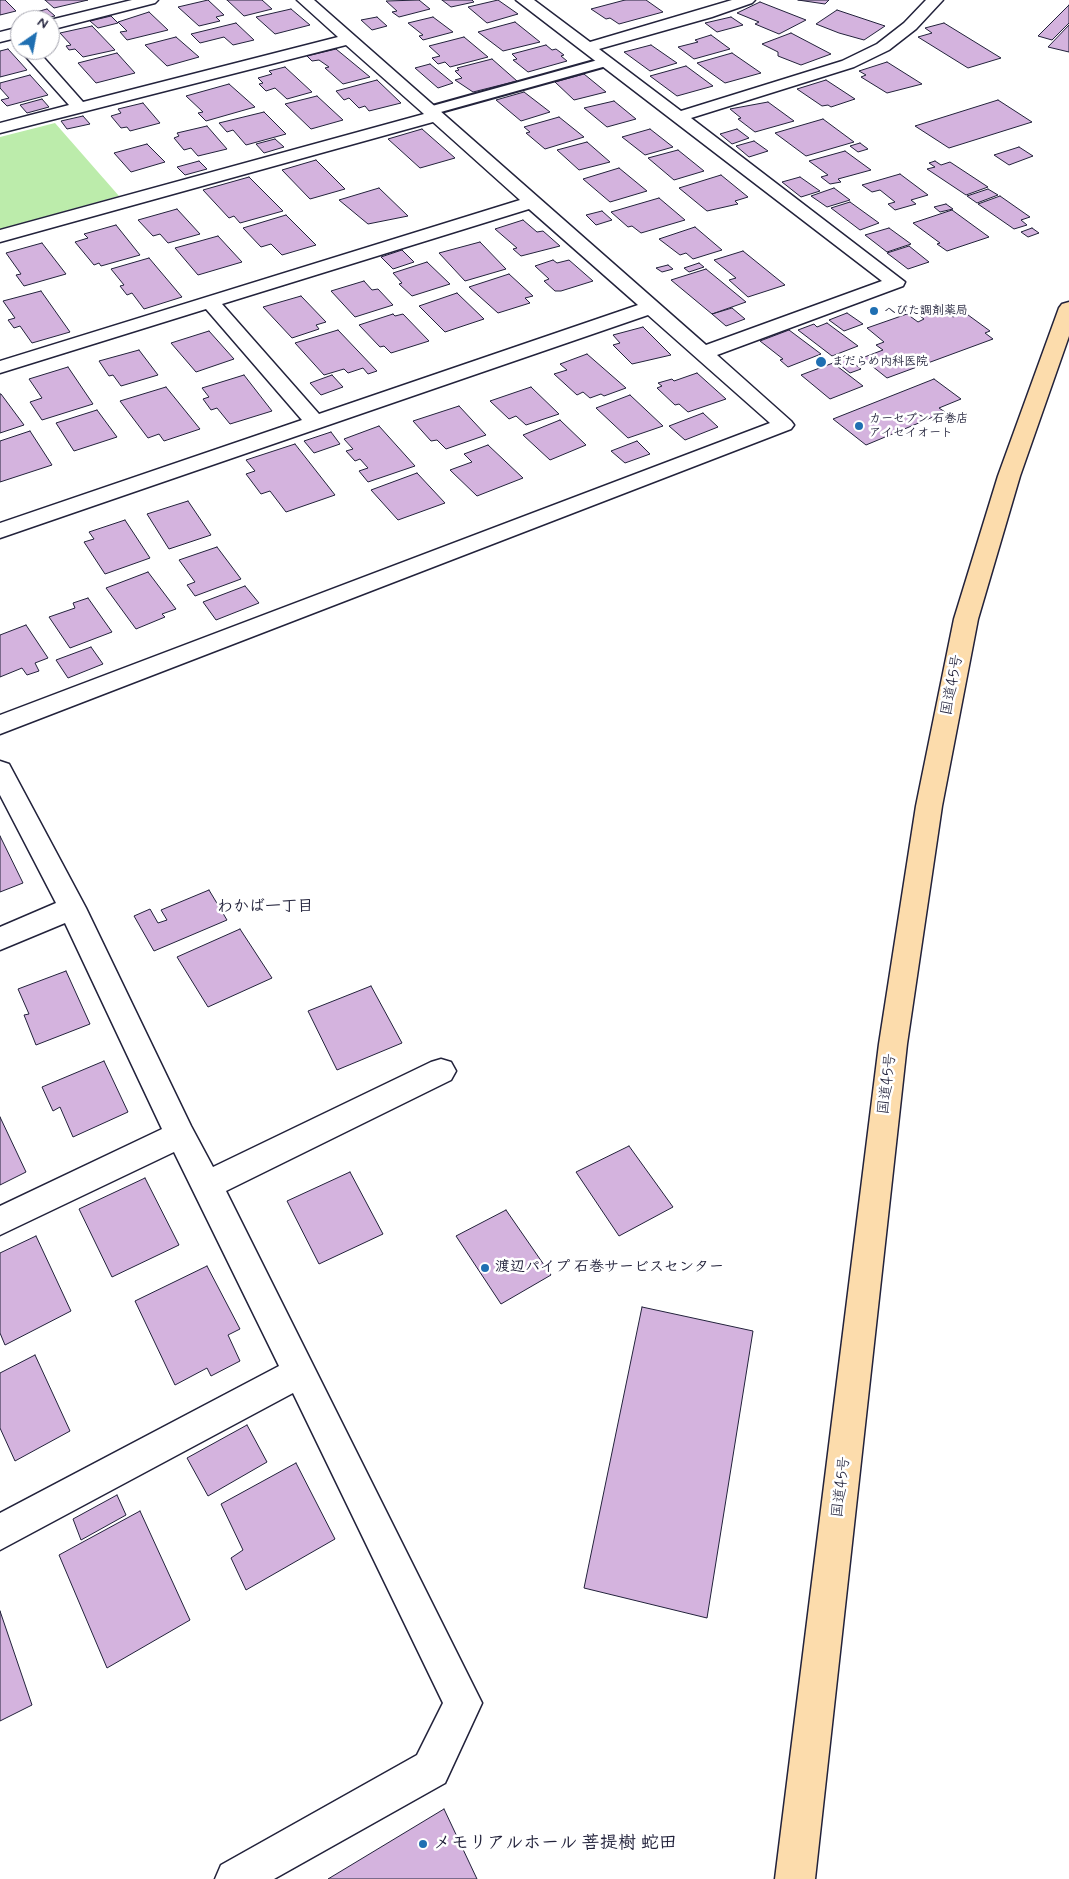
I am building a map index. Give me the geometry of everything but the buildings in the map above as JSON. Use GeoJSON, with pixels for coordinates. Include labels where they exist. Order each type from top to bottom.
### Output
{"type":"FeatureCollection","features":[{"type":"Feature","properties":{"kind":"highway","name":"国道45号"},"geometry":{"type":"LineString","coordinates":[[795,1879],[893,1044],[929,806],[966,620],[1009,476],[1069,308]]}},
{"type":"Feature","properties":{"kind":"street"},"geometry":{"type":"LineString","coordinates":[[60,22],[150,0]]}},
{"type":"Feature","properties":{"kind":"street"},"geometry":{"type":"LineString","coordinates":[[0,725],[784,425],[305,0]]}},
{"type":"Feature","properties":{"kind":"street"},"geometry":{"type":"LineString","coordinates":[[524,0],[896,282],[702,353]]}},
{"type":"Feature","properties":{"kind":"street"},"geometry":{"type":"LineString","coordinates":[[587,48],[707,14],[747,0]]}},
{"type":"Feature","properties":{"kind":"street"},"geometry":{"type":"LineString","coordinates":[[678,117],[848,64],[883,46],[910,26],[935,0]]}},
{"type":"Feature","properties":{"kind":"street"},"geometry":{"type":"LineString","coordinates":[[0,128],[349,39]]}},
{"type":"Feature","properties":{"kind":"street"},"geometry":{"type":"LineString","coordinates":[[37,60],[80,107]]}},
{"type":"Feature","properties":{"kind":"street"},"geometry":{"type":"LineString","coordinates":[[0,236],[433,113]]}},
{"type":"Feature","properties":{"kind":"street"},"geometry":{"type":"LineString","coordinates":[[0,367],[532,202]]}},
{"type":"Feature","properties":{"kind":"street"},"geometry":{"type":"LineString","coordinates":[[210,302],[316,423]]}},
{"type":"Feature","properties":{"kind":"street"},"geometry":{"type":"LineString","coordinates":[[0,531],[652,307]]}},
{"type":"Feature","properties":{"kind":"street"},"geometry":{"type":"LineString","coordinates":[[0,770],[72,908],[180,1135],[207,1185],[298,1373],[463,1703],[431,1769],[235,1879]]}},
{"type":"Feature","properties":{"kind":"street"},"geometry":{"type":"LineString","coordinates":[[0,939],[72,908]]}},
{"type":"Feature","properties":{"kind":"street"},"geometry":{"type":"LineString","coordinates":[[207,1185],[441,1071]]}},
{"type":"Feature","properties":{"kind":"street"},"geometry":{"type":"LineString","coordinates":[[0,1221],[180,1135]]}},
{"type":"Feature","properties":{"kind":"street"},"geometry":{"type":"LineString","coordinates":[[0,1532],[298,1373]]}},
{"type":"Feature","properties":{"kind":"lane"},"geometry":{"type":"LineString","coordinates":[[433,113],[605,62]]}},
{"type":"Feature","properties":{"kind":"green space"},"geometry":{"type":"Polygon","coordinates":[[[55,123],[119,196],[0,229],[0,137],[55,123]]]}},
{"type":"Feature","properties":{"kind":"place","name":"へびた調剤薬局"},"geometry":{"type":"Point","coordinates":[874,311]}},
{"type":"Feature","properties":{"kind":"place","name":"まだらめ内科医院"},"geometry":{"type":"Point","coordinates":[821,362]}},
{"type":"Feature","properties":{"kind":"place","name":"カーセブン 石巻店 アイセイオート"},"geometry":{"type":"Point","coordinates":[859,426]}},
{"type":"Feature","properties":{"kind":"place","name":"渡辺パイプ 石巻サービスセンター"},"geometry":{"type":"Point","coordinates":[485,1268]}},
{"type":"Feature","properties":{"kind":"place","name":"メモリアルホール 菩提樹 蛇田"},"geometry":{"type":"Point","coordinates":[423,1844]}},
{"type":"Feature","properties":{"kind":"district","name":"わかば一丁目"},"geometry":{"type":"Point","coordinates":[265,908]}}]}
